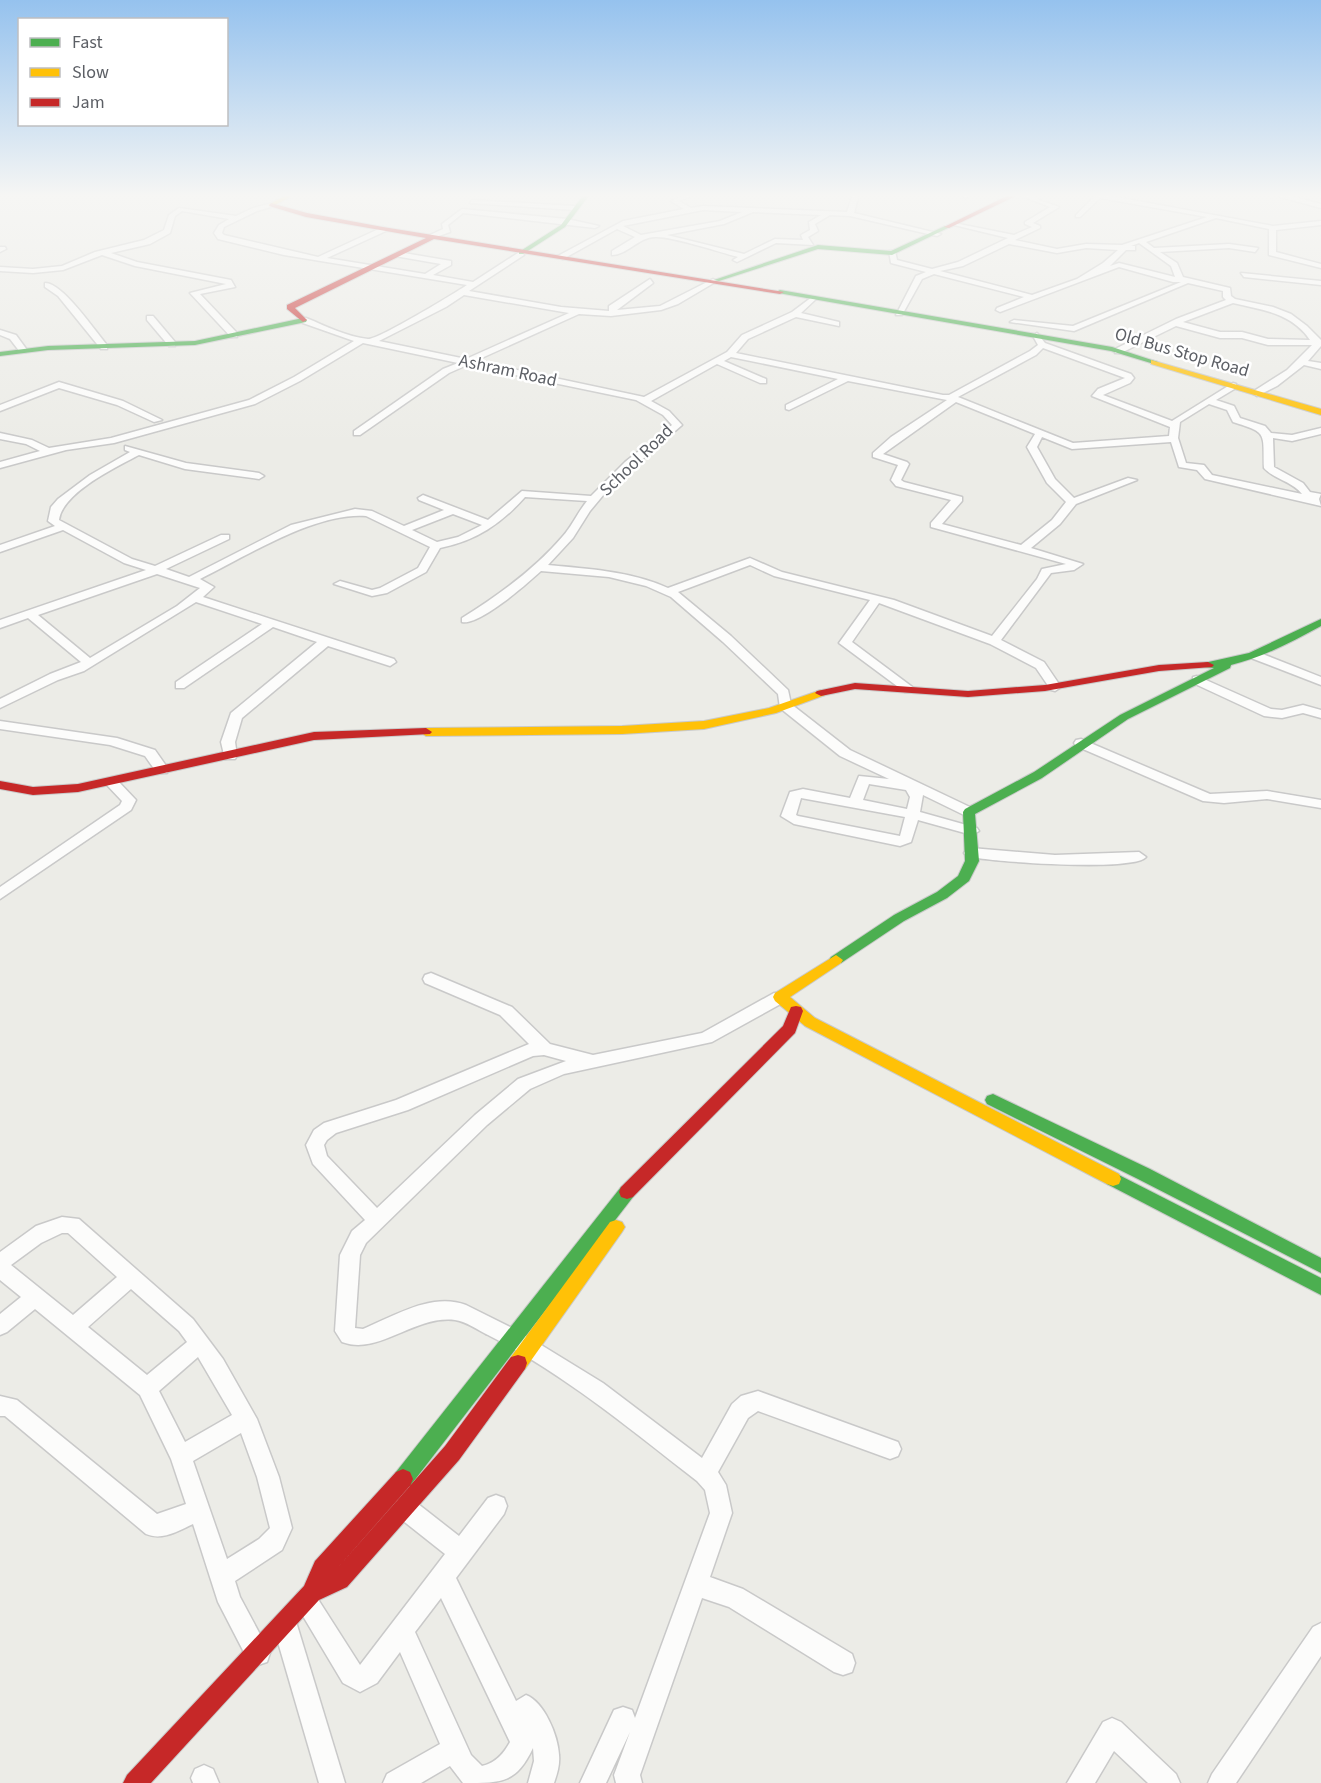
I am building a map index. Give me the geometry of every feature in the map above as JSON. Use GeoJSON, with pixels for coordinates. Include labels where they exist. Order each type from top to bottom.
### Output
{"type":"FeatureCollection","features":[{"type":"Feature","properties":{"kind":"street"},"geometry":{"type":"LineString","coordinates":[[203,277],[228,282],[232,285],[194,293],[234,335]]}},
{"type":"Feature","properties":{"kind":"street"},"geometry":{"type":"LineString","coordinates":[[303,320],[290,308],[352,277]]}},
{"type":"Feature","properties":{"kind":"street"},"geometry":{"type":"LineString","coordinates":[[433,277],[473,284]]}},
{"type":"Feature","properties":{"kind":"street"},"geometry":{"type":"LineString","coordinates":[[2,464],[65,447],[111,441],[252,402],[367,340],[443,305],[484,277]]}},
{"type":"Feature","properties":{"kind":"street"},"geometry":{"type":"LineString","coordinates":[[679,277],[709,282]]}},
{"type":"Feature","properties":{"kind":"street"},"geometry":{"type":"LineString","coordinates":[[680,277],[709,282]]}},
{"type":"Feature","properties":{"kind":"street"},"geometry":{"type":"LineString","coordinates":[[462,292],[576,313],[613,312],[664,307],[683,300],[709,282],[722,277]]}},
{"type":"Feature","properties":{"kind":"street"},"geometry":{"type":"LineString","coordinates":[[959,277],[1032,297]]}},
{"type":"Feature","properties":{"kind":"street"},"geometry":{"type":"LineString","coordinates":[[1000,310],[1085,277]]}},
{"type":"Feature","properties":{"kind":"street"},"geometry":{"type":"LineString","coordinates":[[1163,277],[1227,290]]}},
{"type":"Feature","properties":{"kind":"street"},"geometry":{"type":"LineString","coordinates":[[1240,277],[1227,290],[1227,297],[1232,301],[1269,308],[1294,318],[1301,322],[1318,343]]}},
{"type":"Feature","properties":{"kind":"street"},"geometry":{"type":"LineString","coordinates":[[1285,277],[1321,283]]}},
{"type":"Feature","properties":{"kind":"street"},"geometry":{"type":"LineString","coordinates":[[899,314],[919,278]]}},
{"type":"Feature","properties":{"kind":"street"},"geometry":{"type":"LineString","coordinates":[[613,312],[612,308],[623,298],[650,280]]}},
{"type":"Feature","properties":{"kind":"street"},"geometry":{"type":"LineString","coordinates":[[1014,322],[1074,329],[1184,280]]}},
{"type":"Feature","properties":{"kind":"street","name":"Old Bus Stop Road"},"geometry":{"type":"LineString","coordinates":[[709,282],[899,314],[1040,341],[1118,351],[1321,412]]}},
{"type":"Feature","properties":{"kind":"street"},"geometry":{"type":"LineString","coordinates":[[48,285],[61,294],[104,347]]}},
{"type":"Feature","properties":{"kind":"street"},"geometry":{"type":"LineString","coordinates":[[644,401],[730,354],[745,337],[795,314],[813,301]]}},
{"type":"Feature","properties":{"kind":"street"},"geometry":{"type":"LineString","coordinates":[[1118,351],[1175,323],[1232,301]]}},
{"type":"Feature","properties":{"kind":"street"},"geometry":{"type":"LineString","coordinates":[[357,433],[446,371],[576,313]]}},
{"type":"Feature","properties":{"kind":"street"},"geometry":{"type":"LineString","coordinates":[[795,314],[836,324]]}},
{"type":"Feature","properties":{"kind":"street"},"geometry":{"type":"LineString","coordinates":[[150,318],[172,344]]}},
{"type":"Feature","properties":{"kind":"street"},"geometry":{"type":"LineString","coordinates":[[0,354],[23,350],[172,344],[234,335],[303,320]]}},
{"type":"Feature","properties":{"kind":"street","name":"Ashram Road"},"geometry":{"type":"LineString","coordinates":[[303,320],[343,336],[602,389],[644,401]]}},
{"type":"Feature","properties":{"kind":"street"},"geometry":{"type":"LineString","coordinates":[[1175,323],[1220,335],[1242,335],[1268,342],[1318,343]]}},
{"type":"Feature","properties":{"kind":"street"},"geometry":{"type":"LineString","coordinates":[[0,332],[13,337],[23,350]]}},
{"type":"Feature","properties":{"kind":"street"},"geometry":{"type":"LineString","coordinates":[[994,641],[1042,580],[1046,571],[1056,567],[1076,567],[1071,562],[1024,548],[935,525],[958,499],[900,484],[897,480],[904,464],[876,455],[914,424],[930,418],[953,398],[1024,359],[1040,341],[1128,376],[1130,378],[1127,381],[1101,391],[1098,396],[1174,425]]}},
{"type":"Feature","properties":{"kind":"street"},"geometry":{"type":"LineString","coordinates":[[1257,393],[1271,387],[1303,362],[1318,343]]}},
{"type":"Feature","properties":{"kind":"street"},"geometry":{"type":"LineString","coordinates":[[730,354],[849,377],[936,398],[953,398],[1039,435],[1072,446],[1173,439]]}},
{"type":"Feature","properties":{"kind":"street"},"geometry":{"type":"LineString","coordinates":[[717,361],[763,381]]}},
{"type":"Feature","properties":{"kind":"street"},"geometry":{"type":"LineString","coordinates":[[1303,362],[1321,366]]}},
{"type":"Feature","properties":{"kind":"street"},"geometry":{"type":"LineString","coordinates":[[789,407],[849,377]]}},
{"type":"Feature","properties":{"kind":"street"},"geometry":{"type":"LineString","coordinates":[[0,408],[59,385],[120,403],[157,420]]}},
{"type":"Feature","properties":{"kind":"street"},"geometry":{"type":"LineString","coordinates":[[1233,386],[1189,411],[1174,425],[1173,439],[1176,442],[1182,465],[1200,467],[1209,477],[1303,496],[1321,503]]}},
{"type":"Feature","properties":{"kind":"street","name":"School Road"},"geometry":{"type":"LineString","coordinates":[[596,500],[647,448],[677,425],[666,413],[644,401]]}},
{"type":"Feature","properties":{"kind":"street"},"geometry":{"type":"LineString","coordinates":[[1208,401],[1231,408],[1236,420],[1262,428],[1268,435],[1292,438],[1321,431]]}},
{"type":"Feature","properties":{"kind":"street"},"geometry":{"type":"LineString","coordinates":[[1039,435],[1032,447],[1051,481],[1072,502]]}},
{"type":"Feature","properties":{"kind":"street"},"geometry":{"type":"LineString","coordinates":[[1268,435],[1267,462],[1274,473],[1300,483],[1307,494],[1321,496]]}},
{"type":"Feature","properties":{"kind":"street"},"geometry":{"type":"LineString","coordinates":[[0,436],[29,442],[49,452]]}},
{"type":"Feature","properties":{"kind":"street"},"geometry":{"type":"LineString","coordinates":[[111,441],[137,452],[185,466],[259,476]]}},
{"type":"Feature","properties":{"kind":"street"},"geometry":{"type":"LineString","coordinates":[[0,704],[89,663],[208,588],[128,561],[53,521],[56,507],[78,488],[98,477],[115,462],[137,452]]}},
{"type":"Feature","properties":{"kind":"street"},"geometry":{"type":"LineString","coordinates":[[1024,548],[1056,522],[1072,502],[1132,480]]}},
{"type":"Feature","properties":{"kind":"street"},"geometry":{"type":"LineString","coordinates":[[340,584],[372,593],[383,591],[422,570],[436,546],[479,532],[491,525],[522,494],[596,500]]}},
{"type":"Feature","properties":{"kind":"street"},"geometry":{"type":"LineString","coordinates":[[423,498],[491,525]]}},
{"type":"Feature","properties":{"kind":"street"},"geometry":{"type":"LineString","coordinates":[[466,620],[493,604],[539,567],[570,534],[587,507],[596,500]]}},
{"type":"Feature","properties":{"kind":"street"},"geometry":{"type":"LineString","coordinates":[[404,530],[453,510]]}},
{"type":"Feature","properties":{"kind":"street"},"geometry":{"type":"LineString","coordinates":[[191,581],[260,543],[309,522],[362,511],[436,546]]}},
{"type":"Feature","properties":{"kind":"street"},"geometry":{"type":"LineString","coordinates":[[0,549],[62,527]]}},
{"type":"Feature","properties":{"kind":"street"},"geometry":{"type":"LineString","coordinates":[[0,624],[154,571],[225,537]]}},
{"type":"Feature","properties":{"kind":"street"},"geometry":{"type":"LineString","coordinates":[[667,592],[747,560],[778,574],[877,598],[994,641],[1040,665],[1055,687]]}},
{"type":"Feature","properties":{"kind":"street"},"geometry":{"type":"LineString","coordinates":[[539,567],[609,574],[675,595],[727,639],[784,693],[785,705],[845,753],[969,812]]}},
{"type":"Feature","properties":{"kind":"street"},"geometry":{"type":"LineString","coordinates":[[195,598],[390,662]]}},
{"type":"Feature","properties":{"kind":"street"},"geometry":{"type":"LineString","coordinates":[[877,598],[845,643],[909,689]]}},
{"type":"Feature","properties":{"kind":"street"},"geometry":{"type":"LineString","coordinates":[[30,614],[89,663]]}},
{"type":"Feature","properties":{"kind":"street"},"geometry":{"type":"LineString","coordinates":[[969,812],[1019,786],[1124,717],[1321,622]]}},
{"type":"Feature","properties":{"kind":"street"},"geometry":{"type":"LineString","coordinates":[[180,685],[271,623]]}},
{"type":"Feature","properties":{"kind":"street"},"geometry":{"type":"LineString","coordinates":[[230,756],[228,742],[236,716],[326,641]]}},
{"type":"Feature","properties":{"kind":"street"},"geometry":{"type":"LineString","coordinates":[[1255,655],[1321,681]]}},
{"type":"Feature","properties":{"kind":"street"},"geometry":{"type":"LineString","coordinates":[[0,785],[14,790],[55,792],[112,783],[314,736],[351,733],[529,732],[704,725],[752,716],[820,693],[855,686],[968,694],[1055,687],[1159,668],[1232,663]]}},
{"type":"Feature","properties":{"kind":"street"},"geometry":{"type":"LineString","coordinates":[[1197,680],[1269,713],[1282,714],[1303,709],[1321,714]]}},
{"type":"Feature","properties":{"kind":"street"},"geometry":{"type":"LineString","coordinates":[[0,725],[112,741],[150,753],[162,770]]}},
{"type":"Feature","properties":{"kind":"street"},"geometry":{"type":"LineString","coordinates":[[1082,744],[1208,798],[1224,799],[1267,795],[1321,804]]}},
{"type":"Feature","properties":{"kind":"street"},"geometry":{"type":"LineString","coordinates":[[855,803],[862,780],[869,778],[911,787],[916,796],[911,814],[906,839],[900,841],[794,820],[788,816],[795,795],[798,794],[911,814],[972,831]]}},
{"type":"Feature","properties":{"kind":"street"},"geometry":{"type":"LineString","coordinates":[[0,894],[126,807],[129,800],[112,783]]}},
{"type":"Feature","properties":{"kind":"street"},"geometry":{"type":"LineString","coordinates":[[628,1783],[627,1775],[721,1513],[715,1485],[705,1474],[596,1390],[521,1343],[459,1311],[445,1309],[429,1311],[363,1338],[349,1336],[345,1331],[350,1255],[353,1244],[481,1120],[524,1084],[561,1068],[706,1038],[780,997],[899,918],[942,895],[964,878],[972,861],[972,831],[969,812]]}},
{"type":"Feature","properties":{"kind":"street"},"geometry":{"type":"LineString","coordinates":[[971,853],[1032,861],[1097,861],[1139,857]]}},
{"type":"Feature","properties":{"kind":"street"},"geometry":{"type":"LineString","coordinates":[[431,979],[506,1011],[544,1049]]}},
{"type":"Feature","properties":{"kind":"street"},"geometry":{"type":"LineString","coordinates":[[780,997],[810,1023],[1321,1287]]}},
{"type":"Feature","properties":{"kind":"street"},"geometry":{"type":"LineString","coordinates":[[796,1011],[814,1013],[974,1090],[1144,1174],[1321,1266]]}},
{"type":"Feature","properties":{"kind":"street"},"geometry":{"type":"LineString","coordinates":[[309,1597],[340,1580],[452,1454],[589,1239],[637,1179],[647,1174],[740,1076],[790,1029],[796,1011]]}},
{"type":"Feature","properties":{"kind":"street"},"geometry":{"type":"LineString","coordinates":[[377,1220],[319,1159],[315,1145],[320,1135],[330,1128],[402,1105],[517,1054],[544,1049],[594,1061]]}},
{"type":"Feature","properties":{"kind":"street"},"geometry":{"type":"LineString","coordinates":[[135,1783],[309,1597],[322,1568],[521,1343],[602,1246],[646,1186],[647,1174]]}},
{"type":"Feature","properties":{"kind":"street"},"geometry":{"type":"LineString","coordinates":[[0,1263],[48,1228],[62,1224],[72,1225],[186,1325],[200,1343],[238,1402],[246,1419],[266,1465],[282,1525],[278,1537],[221,1576]]}},
{"type":"Feature","properties":{"kind":"street"},"geometry":{"type":"LineString","coordinates":[[589,1239],[602,1246]]}},
{"type":"Feature","properties":{"kind":"street"},"geometry":{"type":"LineString","coordinates":[[0,1268],[147,1388],[181,1456],[230,1602],[258,1653]]}},
{"type":"Feature","properties":{"kind":"street"},"geometry":{"type":"LineString","coordinates":[[73,1328],[131,1277]]}},
{"type":"Feature","properties":{"kind":"street"},"geometry":{"type":"LineString","coordinates":[[0,1326],[34,1297]]}},
{"type":"Feature","properties":{"kind":"street"},"geometry":{"type":"LineString","coordinates":[[147,1388],[200,1343]]}},
{"type":"Feature","properties":{"kind":"street"},"geometry":{"type":"LineString","coordinates":[[705,1474],[740,1411],[748,1403],[758,1401],[890,1449]]}},
{"type":"Feature","properties":{"kind":"street"},"geometry":{"type":"LineString","coordinates":[[0,1406],[10,1407],[154,1526],[167,1524],[199,1510]]}},
{"type":"Feature","properties":{"kind":"street"},"geometry":{"type":"LineString","coordinates":[[181,1456],[246,1419]]}},
{"type":"Feature","properties":{"kind":"street"},"geometry":{"type":"LineString","coordinates":[[435,1441],[452,1454]]}},
{"type":"Feature","properties":{"kind":"street"},"geometry":{"type":"LineString","coordinates":[[309,1597],[352,1674],[360,1680],[368,1674],[496,1506]]}},
{"type":"Feature","properties":{"kind":"street"},"geometry":{"type":"LineString","coordinates":[[405,1508],[461,1552]]}},
{"type":"Feature","properties":{"kind":"street"},"geometry":{"type":"LineString","coordinates":[[402,1630],[455,1749],[472,1778],[478,1780],[500,1773],[519,1754],[523,1741],[443,1577]]}},
{"type":"Feature","properties":{"kind":"street"},"geometry":{"type":"LineString","coordinates":[[696,1584],[735,1597],[843,1663]]}},
{"type":"Feature","properties":{"kind":"street"},"geometry":{"type":"LineString","coordinates":[[285,1625],[332,1783]]}},
{"type":"Feature","properties":{"kind":"street"},"geometry":{"type":"LineString","coordinates":[[1221,1783],[1321,1635]]}},
{"type":"Feature","properties":{"kind":"street"},"geometry":{"type":"LineString","coordinates":[[526,1707],[542,1733],[548,1752],[548,1763],[541,1783]]}},
{"type":"Feature","properties":{"kind":"street"},"geometry":{"type":"LineString","coordinates":[[593,1783],[623,1719]]}},
{"type":"Feature","properties":{"kind":"street"},"geometry":{"type":"LineString","coordinates":[[1080,1783],[1112,1731],[1167,1783]]}},
{"type":"Feature","properties":{"kind":"street"},"geometry":{"type":"LineString","coordinates":[[396,1783],[455,1749]]}},
{"type":"Feature","properties":{"kind":"traffic: fast"},"geometry":{"type":"LineString","coordinates":[[717,280],[726,277]]}},
{"type":"Feature","properties":{"kind":"traffic: fast"},"geometry":{"type":"LineString","coordinates":[[780,292],[1112,349],[1154,362]]}},
{"type":"Feature","properties":{"kind":"traffic: fast"},"geometry":{"type":"LineString","coordinates":[[0,354],[48,348],[195,343],[303,320]]}},
{"type":"Feature","properties":{"kind":"traffic: fast"},"geometry":{"type":"LineString","coordinates":[[1208,665],[1252,655],[1321,622]]}},
{"type":"Feature","properties":{"kind":"traffic: fast"},"geometry":{"type":"LineString","coordinates":[[836,960],[899,918],[942,895],[964,878],[972,861],[969,812],[1038,775],[1124,717],[1226,666]]}},
{"type":"Feature","properties":{"kind":"traffic: fast"},"geometry":{"type":"LineString","coordinates":[[993,1100],[1144,1174],[1321,1266]]}},
{"type":"Feature","properties":{"kind":"traffic: fast"},"geometry":{"type":"LineString","coordinates":[[1113,1179],[1321,1287]]}},
{"type":"Feature","properties":{"kind":"traffic: fast"},"geometry":{"type":"LineString","coordinates":[[403,1479],[627,1192]]}},
{"type":"Feature","properties":{"kind":"traffic: slow"},"geometry":{"type":"LineString","coordinates":[[1154,362],[1321,412]]}},
{"type":"Feature","properties":{"kind":"traffic: slow"},"geometry":{"type":"LineString","coordinates":[[426,732],[622,730],[704,725],[772,711],[821,693]]}},
{"type":"Feature","properties":{"kind":"traffic: slow"},"geometry":{"type":"LineString","coordinates":[[836,960],[780,997],[810,1022],[1113,1179]]}},
{"type":"Feature","properties":{"kind":"traffic: slow"},"geometry":{"type":"LineString","coordinates":[[518,1363],[616,1227]]}},
{"type":"Feature","properties":{"kind":"traffic: jam"},"geometry":{"type":"LineString","coordinates":[[303,320],[290,307],[351,277]]}},
{"type":"Feature","properties":{"kind":"traffic: jam"},"geometry":{"type":"LineString","coordinates":[[687,277],[780,292]]}},
{"type":"Feature","properties":{"kind":"traffic: jam"},"geometry":{"type":"LineString","coordinates":[[821,693],[855,686],[968,694],[1045,688],[1159,668],[1208,665]]}},
{"type":"Feature","properties":{"kind":"traffic: jam"},"geometry":{"type":"LineString","coordinates":[[0,785],[33,791],[78,788],[314,736],[426,732]]}},
{"type":"Feature","properties":{"kind":"traffic: jam"},"geometry":{"type":"LineString","coordinates":[[627,1192],[790,1029],[796,1011]]}},
{"type":"Feature","properties":{"kind":"traffic: jam"},"geometry":{"type":"LineString","coordinates":[[312,1593],[340,1580],[452,1453],[518,1363]]}},
{"type":"Feature","properties":{"kind":"traffic: jam"},"geometry":{"type":"LineString","coordinates":[[135,1783],[312,1593],[322,1568],[403,1479]]}}]}
